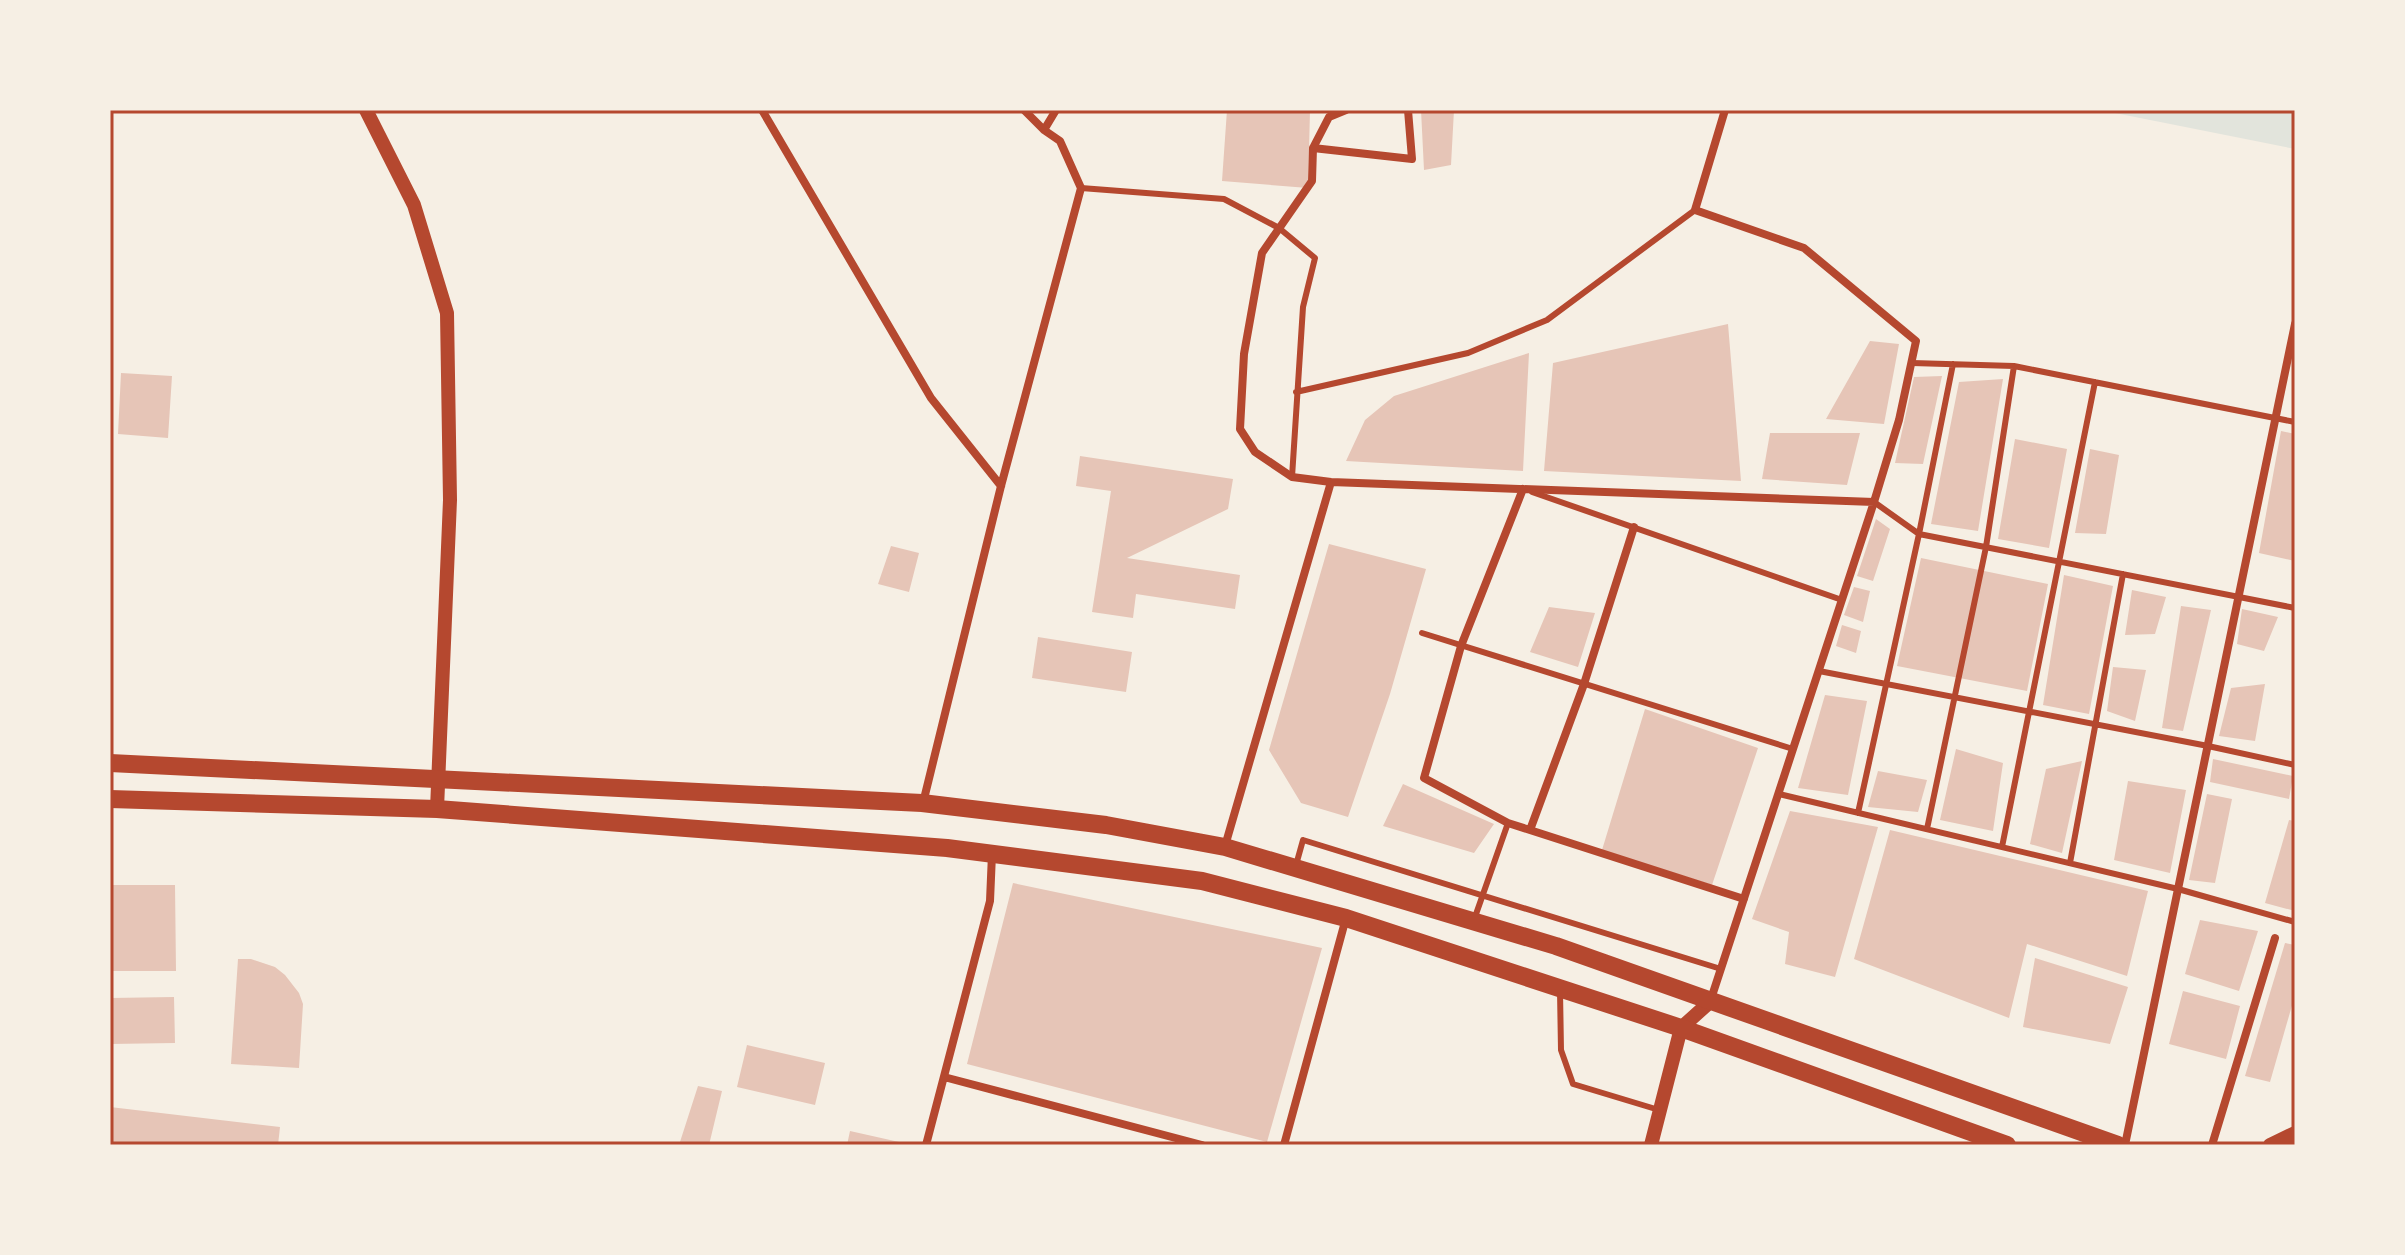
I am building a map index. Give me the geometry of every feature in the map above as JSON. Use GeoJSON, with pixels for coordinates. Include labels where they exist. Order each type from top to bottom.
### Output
{"type":"FeatureCollection","features":[{"type":"Feature","properties":{"kind":"main road"},"geometry":{"type":"LineString","coordinates":[[110,763],[922,803],[1106,825],[1225,847],[1571,951],[2118,1145]]}},
{"type":"Feature","properties":{"kind":"main road"},"geometry":{"type":"LineString","coordinates":[[110,799],[437,809],[947,848],[1202,881],[1346,918],[1560,988],[2007,1145]]}},
{"type":"Feature","properties":{"kind":"street"},"geometry":{"type":"LineString","coordinates":[[366,110],[414,205],[447,313],[450,500],[437,809]]}},
{"type":"Feature","properties":{"kind":"street"},"geometry":{"type":"LineString","coordinates":[[762,110],[931,398],[1001,486]]}},
{"type":"Feature","properties":{"kind":"street"},"geometry":{"type":"LineString","coordinates":[[922,803],[1001,486],[1081,188],[1060,141],[1024,110]]}},
{"type":"Feature","properties":{"kind":"street"},"geometry":{"type":"LineString","coordinates":[[1044,130],[1056,110]]}},
{"type":"Feature","properties":{"kind":"street"},"geometry":{"type":"LineString","coordinates":[[1346,110],[1329,117],[1313,148],[1312,181],[1262,253],[1244,354],[1240,429],[1255,452],[1292,477],[1331,482],[1874,502]]}},
{"type":"Feature","properties":{"kind":"street"},"geometry":{"type":"LineString","coordinates":[[1313,148],[1412,159],[1408,110]]}},
{"type":"Feature","properties":{"kind":"street"},"geometry":{"type":"LineString","coordinates":[[1651,1145],[1681,1028],[1711,1001],[1874,502],[1899,420],[1916,341],[1804,248],[1695,210],[1725,110]]}},
{"type":"Feature","properties":{"kind":"street"},"geometry":{"type":"LineString","coordinates":[[2125,1145],[2295,324]]}},
{"type":"Feature","properties":{"kind":"street"},"geometry":{"type":"LineString","coordinates":[[1225,847],[1331,482]]}},
{"type":"Feature","properties":{"kind":"street"},"geometry":{"type":"LineString","coordinates":[[1508,823],[1744,899]]}},
{"type":"Feature","properties":{"kind":"street"},"geometry":{"type":"LineString","coordinates":[[926,1145],[990,901],[992,854]]}},
{"type":"Feature","properties":{"kind":"street"},"geometry":{"type":"LineString","coordinates":[[1284,1145],[1346,918]]}},
{"type":"Feature","properties":{"kind":"street"},"geometry":{"type":"LineString","coordinates":[[2212,1145],[2275,938]]}},
{"type":"Feature","properties":{"kind":"street"},"geometry":{"type":"LineString","coordinates":[[944,1077],[1202,1145]]}},
{"type":"Feature","properties":{"kind":"street"},"geometry":{"type":"LineString","coordinates":[[2270,1145],[2295,1133]]}},
{"type":"Feature","properties":{"kind":"lane"},"geometry":{"type":"LineString","coordinates":[[1081,188],[1224,199],[1279,228],[1315,258],[1303,307],[1292,477]]}},
{"type":"Feature","properties":{"kind":"lane"},"geometry":{"type":"LineString","coordinates":[[1296,392],[1468,353],[1547,320],[1695,210]]}},
{"type":"Feature","properties":{"kind":"lane"},"geometry":{"type":"LineString","coordinates":[[1912,363],[2014,366],[2295,422]]}},
{"type":"Feature","properties":{"kind":"lane"},"geometry":{"type":"LineString","coordinates":[[1858,813],[1953,364]]}},
{"type":"Feature","properties":{"kind":"lane"},"geometry":{"type":"LineString","coordinates":[[1927,829],[1986,547],[2014,366]]}},
{"type":"Feature","properties":{"kind":"lane"},"geometry":{"type":"LineString","coordinates":[[2002,847],[2095,382]]}},
{"type":"Feature","properties":{"kind":"lane"},"geometry":{"type":"LineString","coordinates":[[1744,899],[1508,823],[1424,778],[1461,646],[1523,489],[1842,600]]}},
{"type":"Feature","properties":{"kind":"lane"},"geometry":{"type":"LineString","coordinates":[[1874,502],[1919,534],[2295,608]]}},
{"type":"Feature","properties":{"kind":"lane"},"geometry":{"type":"LineString","coordinates":[[1530,830],[1584,684],[1634,527]]}},
{"type":"Feature","properties":{"kind":"lane"},"geometry":{"type":"LineString","coordinates":[[2070,863],[2123,574]]}},
{"type":"Feature","properties":{"kind":"lane"},"geometry":{"type":"LineString","coordinates":[[1422,633],[1793,749]]}},
{"type":"Feature","properties":{"kind":"lane"},"geometry":{"type":"LineString","coordinates":[[1819,671],[2295,765]]}},
{"type":"Feature","properties":{"kind":"lane"},"geometry":{"type":"LineString","coordinates":[[1779,794],[2178,889],[2295,922]]}},
{"type":"Feature","properties":{"kind":"lane"},"geometry":{"type":"LineString","coordinates":[[1474,921],[1508,823]]}},
{"type":"Feature","properties":{"kind":"lane"},"geometry":{"type":"LineString","coordinates":[[1295,867],[1303,840],[1721,969]]}},
{"type":"Feature","properties":{"kind":"lane"},"geometry":{"type":"LineString","coordinates":[[1560,988],[1561,1050],[1573,1084],[1660,1110]]}},
{"type":"Feature","properties":{"kind":"shaded area"},"geometry":{"type":"Polygon","coordinates":[[[2100,110],[2295,110],[2295,149],[2100,110]]]}},
{"type":"Feature","properties":{"kind":"building"},"geometry":{"type":"Polygon","coordinates":[[[1227,110],[1310,111],[1308,188],[1222,181],[1227,110]]]}},
{"type":"Feature","properties":{"kind":"building"},"geometry":{"type":"Polygon","coordinates":[[[1421,110],[1454,110],[1451,165],[1424,170],[1421,110]]]}},
{"type":"Feature","properties":{"kind":"building"},"geometry":{"type":"Polygon","coordinates":[[[1728,324],[1741,481],[1544,471],[1553,363],[1728,324]]]}},
{"type":"Feature","properties":{"kind":"building"},"geometry":{"type":"Polygon","coordinates":[[[1870,341],[1899,344],[1884,424],[1826,419],[1870,341]]]}},
{"type":"Feature","properties":{"kind":"building"},"geometry":{"type":"Polygon","coordinates":[[[1529,353],[1523,471],[1346,461],[1365,420],[1394,396],[1529,353]]]}},
{"type":"Feature","properties":{"kind":"building"},"geometry":{"type":"Polygon","coordinates":[[[121,373],[172,376],[168,438],[118,434],[121,373]]]}},
{"type":"Feature","properties":{"kind":"building"},"geometry":{"type":"Polygon","coordinates":[[[1942,376],[1923,464],[1895,463],[1914,377],[1942,376]]]}},
{"type":"Feature","properties":{"kind":"building"},"geometry":{"type":"Polygon","coordinates":[[[2003,379],[1978,531],[1931,524],[1959,382],[2003,379]]]}},
{"type":"Feature","properties":{"kind":"building"},"geometry":{"type":"Polygon","coordinates":[[[2281,431],[2295,434],[2295,561],[2259,553],[2281,431]]]}},
{"type":"Feature","properties":{"kind":"building"},"geometry":{"type":"Polygon","coordinates":[[[1770,433],[1860,433],[1847,485],[1762,479],[1770,433]]]}},
{"type":"Feature","properties":{"kind":"building"},"geometry":{"type":"Polygon","coordinates":[[[2015,439],[2067,449],[2049,548],[1998,539],[2015,439]]]}},
{"type":"Feature","properties":{"kind":"building"},"geometry":{"type":"Polygon","coordinates":[[[2090,449],[2119,455],[2106,534],[2075,533],[2090,449]]]}},
{"type":"Feature","properties":{"kind":"building"},"geometry":{"type":"Polygon","coordinates":[[[1080,456],[1233,479],[1228,509],[1127,558],[1240,575],[1235,609],[1136,594],[1133,618],[1092,612],[1111,491],[1076,486],[1080,456]]]}},
{"type":"Feature","properties":{"kind":"building"},"geometry":{"type":"Polygon","coordinates":[[[1876,519],[1890,529],[1873,581],[1857,576],[1876,519]]]}},
{"type":"Feature","properties":{"kind":"building"},"geometry":{"type":"Polygon","coordinates":[[[1329,544],[1426,569],[1390,694],[1348,817],[1301,803],[1269,750],[1329,544]]]}},
{"type":"Feature","properties":{"kind":"building"},"geometry":{"type":"Polygon","coordinates":[[[891,546],[919,553],[909,592],[878,584],[891,546]]]}},
{"type":"Feature","properties":{"kind":"building"},"geometry":{"type":"Polygon","coordinates":[[[1921,558],[2048,584],[2027,691],[1897,666],[1921,558]]]}},
{"type":"Feature","properties":{"kind":"building"},"geometry":{"type":"Polygon","coordinates":[[[2064,575],[2113,586],[2089,714],[2043,705],[2064,575]]]}},
{"type":"Feature","properties":{"kind":"building"},"geometry":{"type":"Polygon","coordinates":[[[1854,587],[1870,591],[1863,622],[1844,615],[1854,587]]]}},
{"type":"Feature","properties":{"kind":"building"},"geometry":{"type":"Polygon","coordinates":[[[2132,590],[2166,597],[2155,634],[2125,635],[2132,590]]]}},
{"type":"Feature","properties":{"kind":"building"},"geometry":{"type":"Polygon","coordinates":[[[2181,606],[2211,610],[2183,731],[2162,728],[2181,606]]]}},
{"type":"Feature","properties":{"kind":"building"},"geometry":{"type":"Polygon","coordinates":[[[1549,607],[1595,613],[1578,667],[1530,652],[1549,607]]]}},
{"type":"Feature","properties":{"kind":"building"},"geometry":{"type":"Polygon","coordinates":[[[2242,609],[2278,617],[2264,651],[2237,644],[2242,609]]]}},
{"type":"Feature","properties":{"kind":"building"},"geometry":{"type":"Polygon","coordinates":[[[1842,625],[1861,631],[1856,653],[1836,646],[1842,625]]]}},
{"type":"Feature","properties":{"kind":"building"},"geometry":{"type":"Polygon","coordinates":[[[1038,637],[1132,652],[1126,692],[1032,678],[1038,637]]]}},
{"type":"Feature","properties":{"kind":"building"},"geometry":{"type":"Polygon","coordinates":[[[2113,667],[2146,670],[2135,721],[2107,711],[2113,667]]]}},
{"type":"Feature","properties":{"kind":"building"},"geometry":{"type":"Polygon","coordinates":[[[2265,684],[2255,741],[2219,736],[2231,688],[2265,684]]]}},
{"type":"Feature","properties":{"kind":"building"},"geometry":{"type":"Polygon","coordinates":[[[1825,695],[1867,701],[1848,795],[1798,788],[1825,695]]]}},
{"type":"Feature","properties":{"kind":"building"},"geometry":{"type":"Polygon","coordinates":[[[1645,709],[1758,748],[1712,885],[1602,850],[1645,709]]]}},
{"type":"Feature","properties":{"kind":"building"},"geometry":{"type":"Polygon","coordinates":[[[1956,749],[2003,763],[1993,831],[1940,820],[1956,749]]]}},
{"type":"Feature","properties":{"kind":"building"},"geometry":{"type":"Polygon","coordinates":[[[2213,759],[2293,776],[2289,799],[2210,782],[2213,759]]]}},
{"type":"Feature","properties":{"kind":"building"},"geometry":{"type":"Polygon","coordinates":[[[2082,761],[2062,853],[2030,844],[2046,769],[2082,761]]]}},
{"type":"Feature","properties":{"kind":"building"},"geometry":{"type":"Polygon","coordinates":[[[1878,771],[1927,780],[1918,812],[1868,807],[1878,771]]]}},
{"type":"Feature","properties":{"kind":"building"},"geometry":{"type":"Polygon","coordinates":[[[2128,781],[2186,790],[2170,873],[2114,860],[2128,781]]]}},
{"type":"Feature","properties":{"kind":"building"},"geometry":{"type":"Polygon","coordinates":[[[1403,784],[1494,824],[1474,853],[1383,826],[1403,784]]]}},
{"type":"Feature","properties":{"kind":"building"},"geometry":{"type":"Polygon","coordinates":[[[2207,794],[2232,799],[2215,883],[2189,880],[2207,794]]]}},
{"type":"Feature","properties":{"kind":"building"},"geometry":{"type":"Polygon","coordinates":[[[1790,811],[1878,827],[1835,977],[1785,964],[1789,932],[1752,919],[1790,811]]]}},
{"type":"Feature","properties":{"kind":"building"},"geometry":{"type":"Polygon","coordinates":[[[2289,820],[2295,821],[2295,911],[2265,903],[2289,820]]]}},
{"type":"Feature","properties":{"kind":"building"},"geometry":{"type":"Polygon","coordinates":[[[1890,830],[2148,891],[2127,976],[2027,944],[2009,1018],[1854,959],[1890,830]]]}},
{"type":"Feature","properties":{"kind":"building"},"geometry":{"type":"Polygon","coordinates":[[[1013,883],[1322,948],[1267,1142],[967,1064],[1013,883]]]}},
{"type":"Feature","properties":{"kind":"building"},"geometry":{"type":"Polygon","coordinates":[[[110,885],[175,885],[176,971],[110,971],[110,885]]]}},
{"type":"Feature","properties":{"kind":"building"},"geometry":{"type":"Polygon","coordinates":[[[2200,920],[2258,931],[2239,991],[2185,974],[2200,920]]]}},
{"type":"Feature","properties":{"kind":"building"},"geometry":{"type":"Polygon","coordinates":[[[2285,943],[2295,945],[2295,995],[2270,1082],[2245,1076],[2285,943]]]}},
{"type":"Feature","properties":{"kind":"building"},"geometry":{"type":"Polygon","coordinates":[[[2035,958],[2128,987],[2110,1044],[2023,1027],[2035,958]]]}},
{"type":"Feature","properties":{"kind":"building"},"geometry":{"type":"Polygon","coordinates":[[[238,959],[251,959],[275,967],[299,993],[303,1004],[299,1068],[231,1064],[238,959]]]}},
{"type":"Feature","properties":{"kind":"building"},"geometry":{"type":"Polygon","coordinates":[[[2183,991],[2240,1006],[2226,1059],[2169,1044],[2183,991]]]}},
{"type":"Feature","properties":{"kind":"building"},"geometry":{"type":"Polygon","coordinates":[[[174,997],[175,1043],[110,1044],[110,998],[174,997]]]}},
{"type":"Feature","properties":{"kind":"building"},"geometry":{"type":"Polygon","coordinates":[[[747,1045],[825,1063],[815,1105],[737,1087],[747,1045]]]}},
{"type":"Feature","properties":{"kind":"building"},"geometry":{"type":"Polygon","coordinates":[[[698,1086],[722,1091],[709,1145],[679,1145],[698,1086]]]}},
{"type":"Feature","properties":{"kind":"building"},"geometry":{"type":"Polygon","coordinates":[[[110,1107],[280,1127],[278,1145],[110,1145],[110,1107]]]}},
{"type":"Feature","properties":{"kind":"building"},"geometry":{"type":"Polygon","coordinates":[[[850,1131],[908,1144],[908,1145],[847,1145],[850,1131]]]}}]}
